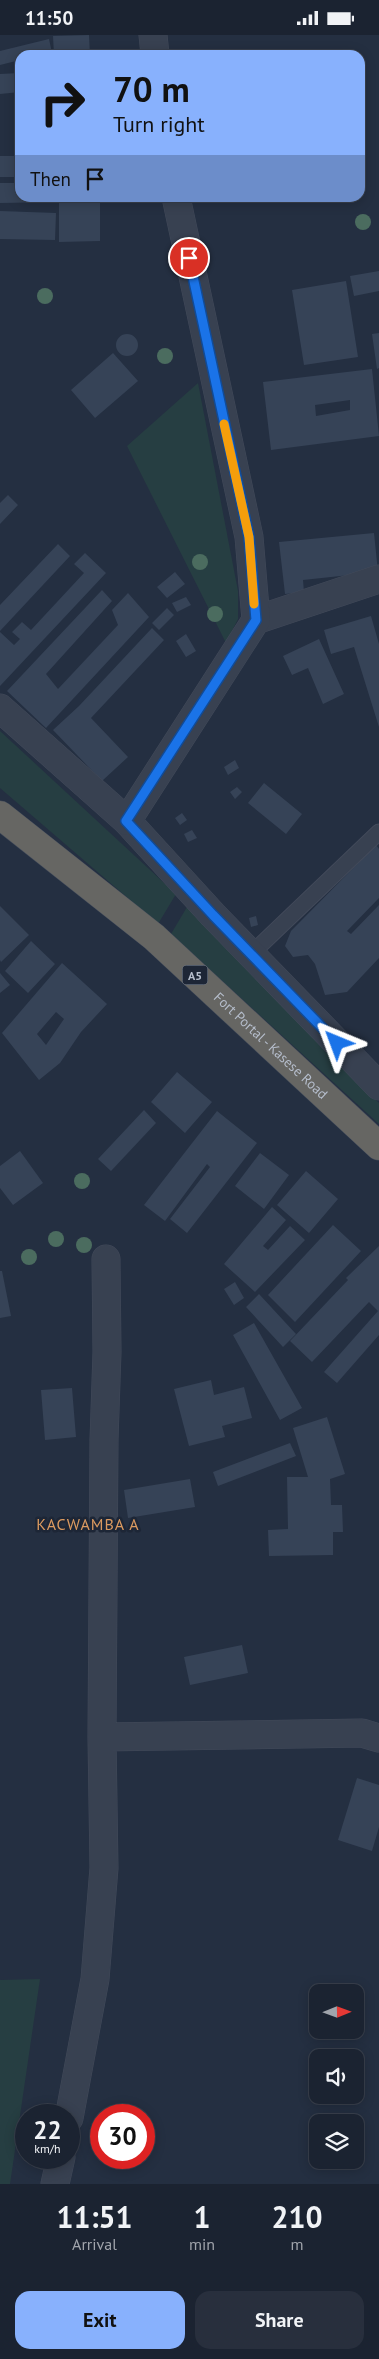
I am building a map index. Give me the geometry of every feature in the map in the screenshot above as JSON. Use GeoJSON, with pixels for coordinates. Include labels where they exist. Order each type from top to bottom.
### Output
{"type":"FeatureCollection","features":[{"type":"Feature","properties":{"kind":"highway","name":"Fort Portal - Kasese Road"},"geometry":{"type":"LineString","coordinates":[[0,815],[154,937],[379,1146]]}},
{"type":"Feature","properties":{"kind":"street"},"geometry":{"type":"LineString","coordinates":[[153,35],[154,50]]}},
{"type":"Feature","properties":{"kind":"street"},"geometry":{"type":"LineString","coordinates":[[126,821],[256,620],[249,537],[177,202]]}},
{"type":"Feature","properties":{"kind":"street"},"geometry":{"type":"LineString","coordinates":[[256,620],[379,579]]}},
{"type":"Feature","properties":{"kind":"street"},"geometry":{"type":"LineString","coordinates":[[0,708],[126,821],[379,1086]]}},
{"type":"Feature","properties":{"kind":"street"},"geometry":{"type":"LineString","coordinates":[[71,2104],[95,1970],[104,1868],[102,1737],[104,1440],[107,1352],[106,1259]]}},
{"type":"Feature","properties":{"kind":"street"},"geometry":{"type":"LineString","coordinates":[[102,1737],[362,1733],[379,1738]]}},
{"type":"Feature","properties":{"kind":"street"},"geometry":{"type":"LineString","coordinates":[[55,2184],[58,2169]]}},
{"type":"Feature","properties":{"kind":"lane"},"geometry":{"type":"LineString","coordinates":[[251,954],[379,832]]}},
{"type":"Feature","properties":{"kind":"green space"},"geometry":{"type":"Polygon","coordinates":[[[198,383],[238,591],[238,619],[226,643],[127,446],[198,383]]]}},
{"type":"Feature","properties":{"kind":"green space"},"geometry":{"type":"Polygon","coordinates":[[[0,731],[176,894],[158,924],[0,788],[0,731]]]}},
{"type":"Feature","properties":{"kind":"green space"},"geometry":{"type":"Polygon","coordinates":[[[187,907],[379,1103],[379,1124],[171,934],[187,907]]]}},
{"type":"Feature","properties":{"kind":"green space"},"geometry":{"type":"Polygon","coordinates":[[[40,1979],[22,2104],[15,2104],[15,2150],[10,2184],[0,2184],[0,1980],[40,1979]]]}},
{"type":"Feature","properties":{"kind":"building"},"geometry":{"type":"Polygon","coordinates":[[[89,35],[90,50],[54,50],[53,36],[89,35]]]}},
{"type":"Feature","properties":{"kind":"building"},"geometry":{"type":"Polygon","coordinates":[[[49,39],[51,50],[15,50],[15,61],[0,65],[0,51],[49,39]]]}},
{"type":"Feature","properties":{"kind":"building"},"geometry":{"type":"Polygon","coordinates":[[[15,73],[15,92],[0,94],[0,74],[15,73]]]}},
{"type":"Feature","properties":{"kind":"building"},"geometry":{"type":"Polygon","coordinates":[[[0,156],[15,156],[15,177],[0,177],[0,156]]]}},
{"type":"Feature","properties":{"kind":"building"},"geometry":{"type":"Polygon","coordinates":[[[0,183],[15,183],[15,202],[56,202],[0,203],[0,183]]]}},
{"type":"Feature","properties":{"kind":"building"},"geometry":{"type":"Polygon","coordinates":[[[59,202],[100,202],[100,241],[59,242],[59,202]]]}},
{"type":"Feature","properties":{"kind":"building"},"geometry":{"type":"Polygon","coordinates":[[[0,211],[56,213],[55,240],[0,239],[0,211]]]}},
{"type":"Feature","properties":{"kind":"building"},"geometry":{"type":"Polygon","coordinates":[[[379,271],[379,291],[354,296],[350,276],[379,271]]]}},
{"type":"Feature","properties":{"kind":"building"},"geometry":{"type":"Polygon","coordinates":[[[346,281],[358,357],[304,365],[292,290],[346,281]]]}},
{"type":"Feature","properties":{"kind":"building"},"geometry":{"type":"Polygon","coordinates":[[[379,333],[379,368],[377,369],[372,334],[379,333]]]}},
{"type":"Feature","properties":{"kind":"building"},"geometry":{"type":"Polygon","coordinates":[[[127,334],[135,337],[138,345],[135,353],[127,356],[119,353],[116,345],[119,337],[127,334]]]}},
{"type":"Feature","properties":{"kind":"building"},"geometry":{"type":"Polygon","coordinates":[[[113,353],[138,381],[95,418],[71,390],[113,353]]]}},
{"type":"Feature","properties":{"kind":"building"},"geometry":{"type":"Polygon","coordinates":[[[372,369],[379,436],[271,450],[263,382],[372,369]],[[350,400],[315,405],[316,416],[350,410],[350,400]]]}},
{"type":"Feature","properties":{"kind":"building"},"geometry":{"type":"Polygon","coordinates":[[[8,495],[18,505],[0,524],[0,503],[8,495]]]}},
{"type":"Feature","properties":{"kind":"building"},"geometry":{"type":"Polygon","coordinates":[[[374,533],[378,572],[303,580],[304,592],[285,594],[279,542],[374,533]]]}},
{"type":"Feature","properties":{"kind":"building"},"geometry":{"type":"Polygon","coordinates":[[[58,544],[70,556],[0,631],[0,605],[58,544]]]}},
{"type":"Feature","properties":{"kind":"building"},"geometry":{"type":"Polygon","coordinates":[[[85,553],[106,573],[0,686],[0,632],[14,645],[20,639],[12,632],[22,622],[31,630],[84,573],[74,564],[85,553]]]}},
{"type":"Feature","properties":{"kind":"building"},"geometry":{"type":"Polygon","coordinates":[[[175,572],[185,584],[167,598],[157,587],[175,572]]]}},
{"type":"Feature","properties":{"kind":"building"},"geometry":{"type":"Polygon","coordinates":[[[102,590],[112,601],[46,674],[58,689],[118,625],[112,610],[128,593],[149,617],[46,728],[7,691],[102,590]]]}},
{"type":"Feature","properties":{"kind":"building"},"geometry":{"type":"Polygon","coordinates":[[[186,597],[191,605],[177,612],[172,603],[186,597]]]}},
{"type":"Feature","properties":{"kind":"building"},"geometry":{"type":"Polygon","coordinates":[[[167,608],[174,615],[159,630],[152,623],[167,608]]]}},
{"type":"Feature","properties":{"kind":"building"},"geometry":{"type":"Polygon","coordinates":[[[371,616],[379,644],[379,727],[354,647],[331,654],[324,630],[371,616]]]}},
{"type":"Feature","properties":{"kind":"building"},"geometry":{"type":"Polygon","coordinates":[[[152,628],[164,640],[91,718],[128,757],[102,781],[53,730],[79,706],[152,628]]]}},
{"type":"Feature","properties":{"kind":"building"},"geometry":{"type":"Polygon","coordinates":[[[186,634],[196,651],[186,657],[176,641],[186,634]]]}},
{"type":"Feature","properties":{"kind":"building"},"geometry":{"type":"Polygon","coordinates":[[[319,639],[344,694],[323,704],[308,668],[292,675],[283,656],[319,639]]]}},
{"type":"Feature","properties":{"kind":"building"},"geometry":{"type":"Polygon","coordinates":[[[235,760],[239,768],[228,775],[224,767],[235,760]]]}},
{"type":"Feature","properties":{"kind":"building"},"geometry":{"type":"Polygon","coordinates":[[[264,783],[302,814],[286,834],[248,803],[264,783]]]}},
{"type":"Feature","properties":{"kind":"building"},"geometry":{"type":"Polygon","coordinates":[[[237,787],[242,792],[235,799],[230,792],[237,787]]]}},
{"type":"Feature","properties":{"kind":"building"},"geometry":{"type":"Polygon","coordinates":[[[182,813],[187,820],[180,825],[175,818],[182,813]]]}},
{"type":"Feature","properties":{"kind":"building"},"geometry":{"type":"Polygon","coordinates":[[[192,830],[197,838],[188,842],[184,834],[192,830]]]}},
{"type":"Feature","properties":{"kind":"building"},"geometry":{"type":"Polygon","coordinates":[[[376,845],[379,849],[379,898],[347,931],[351,934],[379,905],[379,958],[347,992],[325,995],[315,964],[308,955],[293,957],[285,946],[291,931],[376,845]]]}},
{"type":"Feature","properties":{"kind":"building"},"geometry":{"type":"Polygon","coordinates":[[[0,906],[29,935],[1,962],[0,960],[0,906]]]}},
{"type":"Feature","properties":{"kind":"building"},"geometry":{"type":"Polygon","coordinates":[[[256,916],[258,925],[251,927],[249,918],[256,916]]]}},
{"type":"Feature","properties":{"kind":"building"},"geometry":{"type":"Polygon","coordinates":[[[31,941],[55,964],[28,993],[5,971],[31,941]]]}},
{"type":"Feature","properties":{"kind":"building"},"geometry":{"type":"Polygon","coordinates":[[[62,963],[107,1004],[81,1032],[60,1063],[39,1080],[2,1033],[62,963]],[[56,1012],[37,1034],[46,1045],[64,1019],[56,1012]]]}},
{"type":"Feature","properties":{"kind":"building"},"geometry":{"type":"Polygon","coordinates":[[[0,973],[10,985],[0,993],[0,973]]]}},
{"type":"Feature","properties":{"kind":"building"},"geometry":{"type":"Polygon","coordinates":[[[177,1072],[212,1102],[185,1133],[151,1102],[177,1072]]]}},
{"type":"Feature","properties":{"kind":"building"},"geometry":{"type":"Polygon","coordinates":[[[144,1110],[156,1123],[111,1171],[98,1159],[144,1110]]]}},
{"type":"Feature","properties":{"kind":"building"},"geometry":{"type":"Polygon","coordinates":[[[217,1111],[257,1143],[187,1233],[170,1219],[210,1167],[207,1164],[165,1221],[144,1205],[217,1111]]]}},
{"type":"Feature","properties":{"kind":"building"},"geometry":{"type":"Polygon","coordinates":[[[20,1151],[43,1183],[13,1205],[0,1188],[0,1166],[20,1151]]]}},
{"type":"Feature","properties":{"kind":"building"},"geometry":{"type":"Polygon","coordinates":[[[260,1153],[289,1175],[264,1209],[235,1186],[260,1153]]]}},
{"type":"Feature","properties":{"kind":"building"},"geometry":{"type":"Polygon","coordinates":[[[306,1171],[338,1199],[309,1233],[277,1205],[306,1171]]]}},
{"type":"Feature","properties":{"kind":"building"},"geometry":{"type":"Polygon","coordinates":[[[272,1207],[286,1220],[263,1246],[268,1250],[290,1226],[305,1240],[255,1292],[224,1264],[272,1207]]]}},
{"type":"Feature","properties":{"kind":"building"},"geometry":{"type":"Polygon","coordinates":[[[333,1225],[361,1251],[295,1322],[268,1295],[333,1225]]]}},
{"type":"Feature","properties":{"kind":"building"},"geometry":{"type":"Polygon","coordinates":[[[379,1246],[379,1335],[337,1383],[324,1372],[378,1311],[369,1302],[312,1362],[290,1341],[348,1280],[346,1278],[379,1246]]]}},
{"type":"Feature","properties":{"kind":"building"},"geometry":{"type":"Polygon","coordinates":[[[0,1271],[2,1271],[11,1316],[0,1318],[0,1271]]]}},
{"type":"Feature","properties":{"kind":"building"},"geometry":{"type":"Polygon","coordinates":[[[235,1282],[244,1298],[234,1305],[224,1289],[235,1282]]]}},
{"type":"Feature","properties":{"kind":"building"},"geometry":{"type":"Polygon","coordinates":[[[259,1294],[296,1334],[283,1347],[246,1307],[259,1294]]]}},
{"type":"Feature","properties":{"kind":"building"},"geometry":{"type":"Polygon","coordinates":[[[254,1323],[302,1408],[280,1420],[233,1335],[254,1323]]]}},
{"type":"Feature","properties":{"kind":"building"},"geometry":{"type":"Polygon","coordinates":[[[211,1380],[214,1395],[244,1387],[252,1418],[222,1426],[225,1437],[189,1446],[174,1389],[211,1380]]]}},
{"type":"Feature","properties":{"kind":"building"},"geometry":{"type":"Polygon","coordinates":[[[72,1388],[76,1437],[45,1440],[41,1390],[72,1388]]]}},
{"type":"Feature","properties":{"kind":"building"},"geometry":{"type":"Polygon","coordinates":[[[327,1417],[345,1474],[330,1479],[331,1505],[342,1505],[343,1532],[333,1532],[333,1555],[269,1556],[268,1530],[288,1529],[287,1477],[308,1477],[293,1428],[327,1417]]]}},
{"type":"Feature","properties":{"kind":"building"},"geometry":{"type":"Polygon","coordinates":[[[290,1443],[296,1456],[218,1486],[213,1472],[290,1443]]]}},
{"type":"Feature","properties":{"kind":"building"},"geometry":{"type":"Polygon","coordinates":[[[190,1479],[195,1507],[128,1518],[124,1490],[190,1479]]]}},
{"type":"Feature","properties":{"kind":"building"},"geometry":{"type":"Polygon","coordinates":[[[242,1645],[248,1673],[190,1685],[184,1657],[242,1645]]]}},
{"type":"Feature","properties":{"kind":"building"},"geometry":{"type":"Polygon","coordinates":[[[357,1778],[379,1785],[379,1827],[372,1851],[338,1840],[357,1778]]]}},
{"type":"Feature","properties":{"kind":"slow traffic"},"geometry":{"type":"LineString","coordinates":[[224,424],[249,537],[254,604]]}},
{"type":"Feature","properties":{"kind":"district","name":"KACWAMBA A"},"geometry":{"type":"Point","coordinates":[88,1524]}},
{"type":"Feature","properties":{"kind":"route"},"geometry":{"type":"LineString","coordinates":[[189,258],[249,537],[256,620],[126,821],[213,915],[337,1043]]}}]}
